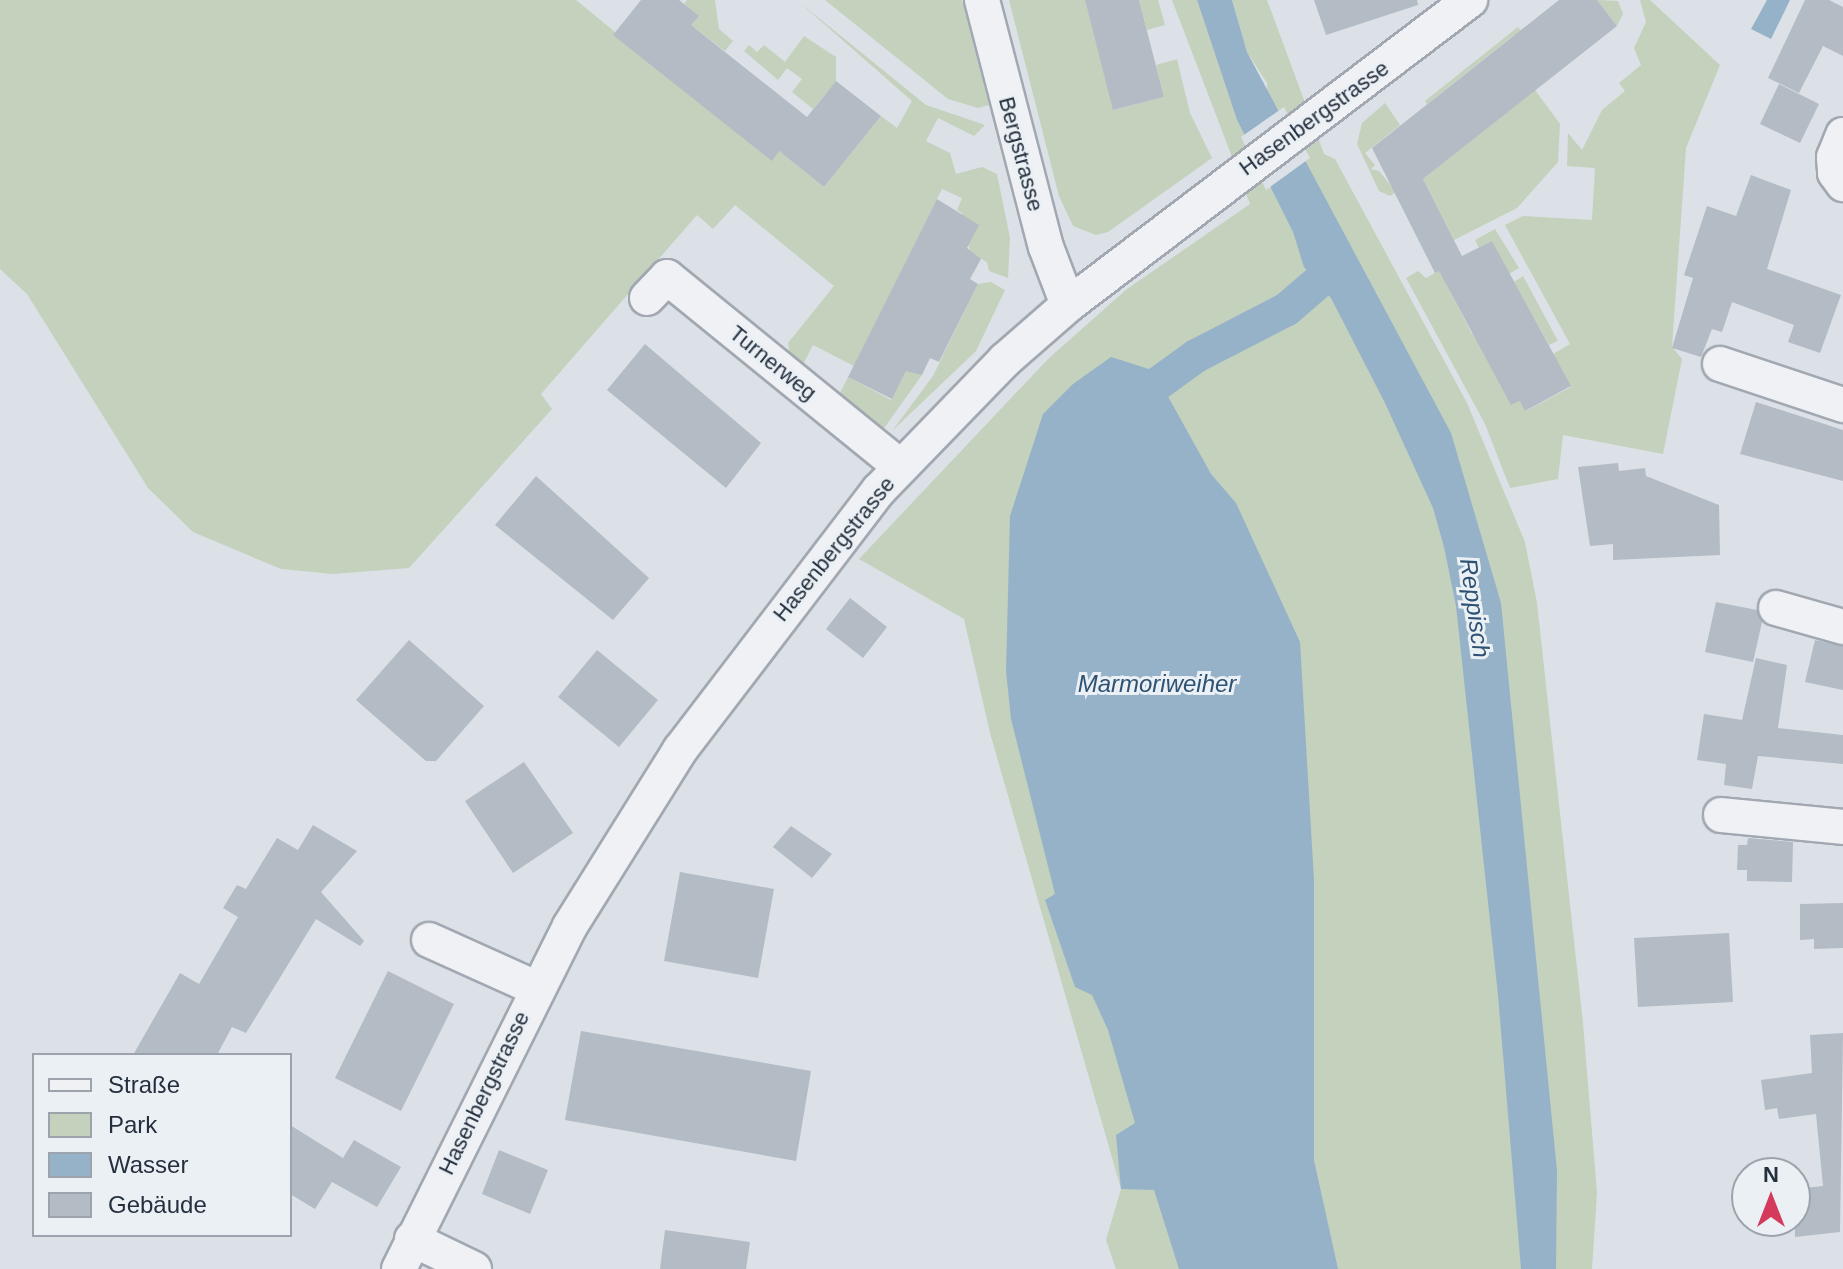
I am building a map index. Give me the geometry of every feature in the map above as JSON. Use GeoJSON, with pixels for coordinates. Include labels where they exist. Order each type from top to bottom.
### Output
{"type":"FeatureCollection","features":[{"type":"Feature","properties":{"kind":"street","name":"Bergstrasse"},"geometry":{"type":"LineString","coordinates":[[982,0],[1046,247],[1068,305]]}},
{"type":"Feature","properties":{"kind":"street","name":"Hasenbergstrasse"},"geometry":{"type":"LineString","coordinates":[[405,1254],[536,988],[680,750],[815,568],[901,467],[1005,360],[1068,305],[1470,0]]}},
{"type":"Feature","properties":{"kind":"street"},"geometry":{"type":"LineString","coordinates":[[1843,135],[1834,157],[1835,173],[1843,184]]}},
{"type":"Feature","properties":{"kind":"street","name":"Turnerweg"},"geometry":{"type":"LineString","coordinates":[[647,298],[667,277],[901,467]]}},
{"type":"Feature","properties":{"kind":"street"},"geometry":{"type":"LineString","coordinates":[[1720,364],[1843,405]]}},
{"type":"Feature","properties":{"kind":"street"},"geometry":{"type":"LineString","coordinates":[[1776,608],[1843,627]]}},
{"type":"Feature","properties":{"kind":"street"},"geometry":{"type":"LineString","coordinates":[[1721,815],[1843,827]]}},
{"type":"Feature","properties":{"kind":"street"},"geometry":{"type":"LineString","coordinates":[[429,940],[536,988]]}},
{"type":"Feature","properties":{"kind":"street"},"geometry":{"type":"LineString","coordinates":[[405,1254],[474,1269]]}},
{"type":"Feature","properties":{"kind":"green space"},"geometry":{"type":"Polygon","coordinates":[[[0,0],[576,0],[771,160],[779,151],[824,187],[881,116],[897,128],[912,101],[799,2],[926,105],[985,125],[974,136],[938,118],[926,141],[950,153],[956,174],[982,167],[997,174],[1010,238],[1008,278],[989,271],[987,262],[970,253],[962,213],[957,210],[962,198],[942,189],[854,366],[813,345],[802,366],[790,357],[788,343],[834,286],[735,205],[713,229],[697,215],[541,394],[552,409],[409,568],[333,574],[281,569],[193,532],[148,488],[27,294],[0,269],[0,0]]]}},
{"type":"Feature","properties":{"kind":"green space"},"geometry":{"type":"Polygon","coordinates":[[[687,0],[715,0],[719,29],[733,41],[725,51],[691,25],[698,16],[684,4],[687,0]]]}},
{"type":"Feature","properties":{"kind":"green space"},"geometry":{"type":"Polygon","coordinates":[[[825,0],[962,0],[989,105],[978,108],[948,99],[825,0]]]}},
{"type":"Feature","properties":{"kind":"green space"},"geometry":{"type":"Polygon","coordinates":[[[1009,0],[1085,0],[1114,110],[1164,97],[1156,65],[1177,59],[1190,113],[1212,158],[1108,232],[1096,235],[1073,226],[1059,196],[1009,0]]]}},
{"type":"Feature","properties":{"kind":"green space"},"geometry":{"type":"Polygon","coordinates":[[[1139,0],[1158,0],[1165,25],[1147,30],[1139,0]]]}},
{"type":"Feature","properties":{"kind":"green space"},"geometry":{"type":"Polygon","coordinates":[[[1172,0],[1197,0],[1237,120],[1270,190],[1267,83],[1247,52],[1232,0],[1267,0],[1324,154],[1335,159],[1467,403],[1525,542],[1537,603],[1583,1023],[1597,1193],[1592,1269],[1116,1269],[1106,1240],[1121,1189],[990,733],[964,619],[859,559],[1049,358],[1127,289],[1250,204],[1172,0]]]}},
{"type":"Feature","properties":{"kind":"green space"},"geometry":{"type":"Polygon","coordinates":[[[1597,0],[1618,1],[1623,14],[1617,26],[1597,0]]]}},
{"type":"Feature","properties":{"kind":"green space"},"geometry":{"type":"Polygon","coordinates":[[[1640,0],[1650,0],[1720,65],[1686,148],[1672,347],[1682,359],[1663,454],[1563,435],[1558,479],[1510,488],[1485,424],[1406,278],[1418,271],[1426,278],[1447,266],[1445,282],[1472,334],[1481,330],[1483,353],[1507,390],[1511,405],[1520,401],[1526,411],[1571,387],[1553,354],[1570,344],[1505,225],[1523,216],[1592,220],[1595,168],[1567,166],[1568,133],[1582,150],[1602,110],[1625,91],[1619,83],[1641,65],[1634,48],[1646,22],[1640,0]]]}},
{"type":"Feature","properties":{"kind":"green space"},"geometry":{"type":"Polygon","coordinates":[[[1518,27],[1524,35],[1514,35],[1427,104],[1425,101],[1518,27]]]}},
{"type":"Feature","properties":{"kind":"green space"},"geometry":{"type":"Polygon","coordinates":[[[804,36],[836,57],[836,81],[813,109],[792,92],[802,79],[787,68],[778,80],[744,51],[749,45],[757,52],[764,45],[785,62],[804,36]]]}},
{"type":"Feature","properties":{"kind":"green space"},"geometry":{"type":"Polygon","coordinates":[[[1535,90],[1560,124],[1558,162],[1517,208],[1454,240],[1423,179],[1535,90]]]}},
{"type":"Feature","properties":{"kind":"green space"},"geometry":{"type":"Polygon","coordinates":[[[1385,103],[1400,125],[1365,153],[1375,165],[1371,169],[1379,171],[1396,192],[1390,196],[1379,191],[1357,144],[1362,123],[1385,103]]]}},
{"type":"Feature","properties":{"kind":"green space"},"geometry":{"type":"Polygon","coordinates":[[[1495,229],[1519,268],[1509,274],[1492,241],[1479,248],[1475,240],[1495,229]]]}},
{"type":"Feature","properties":{"kind":"green space"},"geometry":{"type":"Polygon","coordinates":[[[1523,276],[1558,341],[1549,345],[1514,282],[1523,276]]]}},
{"type":"Feature","properties":{"kind":"green space"},"geometry":{"type":"Polygon","coordinates":[[[991,282],[1005,290],[976,351],[892,431],[933,376],[978,284],[991,282]]]}},
{"type":"Feature","properties":{"kind":"green space"},"geometry":{"type":"Polygon","coordinates":[[[912,370],[922,375],[882,431],[838,397],[848,377],[891,400],[906,371],[912,370]]]}},
{"type":"Feature","properties":{"kind":"water","name":"Reppisch"},"geometry":{"type":"Polygon","coordinates":[[[1197,0],[1232,0],[1247,52],[1451,433],[1501,603],[1557,1171],[1556,1269],[1521,1269],[1498,995],[1456,606],[1433,508],[1385,403],[1331,298],[1304,267],[1293,232],[1237,120],[1197,0]]]}},
{"type":"Feature","properties":{"kind":"water"},"geometry":{"type":"Polygon","coordinates":[[[1767,0],[1790,0],[1771,39],[1751,29],[1767,0]]]}},
{"type":"Feature","properties":{"kind":"water","name":"Marmoriweiher"},"geometry":{"type":"Polygon","coordinates":[[[1111,357],[1152,370],[1160,382],[1211,474],[1236,503],[1300,642],[1314,880],[1314,1160],[1338,1269],[1179,1269],[1154,1190],[1121,1189],[1116,1135],[1135,1123],[1108,1030],[1092,995],[1075,987],[1045,900],[1055,894],[1011,719],[1006,671],[1010,516],[1043,414],[1073,384],[1111,357]]]}},
{"type":"Feature","properties":{"kind":"pier"},"geometry":{"type":"Polygon","coordinates":[[[1284,107],[1310,158],[1266,190],[1241,137],[1284,107]]]}},
{"type":"Feature","properties":{"kind":"building"},"geometry":{"type":"Polygon","coordinates":[[[641,0],[679,0],[699,16],[691,25],[807,117],[836,81],[881,116],[824,187],[779,151],[772,161],[613,35],[641,0]]]}},
{"type":"Feature","properties":{"kind":"building"},"geometry":{"type":"Polygon","coordinates":[[[1085,0],[1139,0],[1164,97],[1113,110],[1085,0]]]}},
{"type":"Feature","properties":{"kind":"building"},"geometry":{"type":"Polygon","coordinates":[[[1314,0],[1417,0],[1418,5],[1326,35],[1314,0]]]}},
{"type":"Feature","properties":{"kind":"building"},"geometry":{"type":"Polygon","coordinates":[[[1559,0],[1597,0],[1617,26],[1423,179],[1462,256],[1492,241],[1571,386],[1525,411],[1520,401],[1511,405],[1439,271],[1435,273],[1372,148],[1559,0]]]}},
{"type":"Feature","properties":{"kind":"building"},"geometry":{"type":"Polygon","coordinates":[[[1805,0],[1829,0],[1843,7],[1843,56],[1823,46],[1799,93],[1768,78],[1805,0]]]}},
{"type":"Feature","properties":{"kind":"building"},"geometry":{"type":"Polygon","coordinates":[[[1779,84],[1819,104],[1800,143],[1760,124],[1779,84]]]}},
{"type":"Feature","properties":{"kind":"building"},"geometry":{"type":"Polygon","coordinates":[[[1751,175],[1791,190],[1767,269],[1841,295],[1820,353],[1788,342],[1794,325],[1732,302],[1722,332],[1712,329],[1701,357],[1672,348],[1693,278],[1684,275],[1707,206],[1736,216],[1751,175]]]}},
{"type":"Feature","properties":{"kind":"building"},"geometry":{"type":"Polygon","coordinates":[[[937,199],[979,225],[967,248],[981,259],[970,279],[978,284],[939,362],[930,358],[922,375],[906,371],[892,399],[848,377],[937,199]]]}},
{"type":"Feature","properties":{"kind":"building"},"geometry":{"type":"Polygon","coordinates":[[[645,344],[761,443],[726,488],[607,390],[645,344]]]}},
{"type":"Feature","properties":{"kind":"building"},"geometry":{"type":"Polygon","coordinates":[[[1756,402],[1843,430],[1843,481],[1740,454],[1756,402]]]}},
{"type":"Feature","properties":{"kind":"building"},"geometry":{"type":"Polygon","coordinates":[[[1618,463],[1619,471],[1645,468],[1646,476],[1719,505],[1720,555],[1613,560],[1613,544],[1590,546],[1578,467],[1618,463]]]}},
{"type":"Feature","properties":{"kind":"building"},"geometry":{"type":"Polygon","coordinates":[[[536,476],[649,578],[613,620],[495,525],[536,476]]]}},
{"type":"Feature","properties":{"kind":"building"},"geometry":{"type":"Polygon","coordinates":[[[850,598],[887,627],[863,658],[826,629],[850,598]]]}},
{"type":"Feature","properties":{"kind":"building"},"geometry":{"type":"Polygon","coordinates":[[[1716,602],[1757,610],[1762,622],[1753,662],[1705,652],[1716,602]]]}},
{"type":"Feature","properties":{"kind":"building"},"geometry":{"type":"Polygon","coordinates":[[[409,640],[484,706],[436,761],[426,761],[356,700],[409,640]]]}},
{"type":"Feature","properties":{"kind":"building"},"geometry":{"type":"Polygon","coordinates":[[[1815,640],[1843,646],[1843,690],[1805,682],[1815,640]]]}},
{"type":"Feature","properties":{"kind":"building"},"geometry":{"type":"Polygon","coordinates":[[[597,650],[658,700],[619,747],[558,697],[597,650]]]}},
{"type":"Feature","properties":{"kind":"building"},"geometry":{"type":"Polygon","coordinates":[[[1756,658],[1787,665],[1778,728],[1843,735],[1843,764],[1758,756],[1752,789],[1724,785],[1726,764],[1697,760],[1704,714],[1742,720],[1756,658]]]}},
{"type":"Feature","properties":{"kind":"building"},"geometry":{"type":"Polygon","coordinates":[[[524,762],[573,833],[513,873],[465,801],[524,762]]]}},
{"type":"Feature","properties":{"kind":"building"},"geometry":{"type":"Polygon","coordinates":[[[313,825],[357,851],[321,892],[364,941],[360,946],[316,919],[246,1033],[232,1027],[218,1053],[134,1053],[180,973],[199,984],[238,917],[223,908],[237,885],[246,889],[277,838],[298,850],[313,825]]]}},
{"type":"Feature","properties":{"kind":"building"},"geometry":{"type":"Polygon","coordinates":[[[791,826],[832,854],[812,878],[773,847],[791,826]]]}},
{"type":"Feature","properties":{"kind":"building"},"geometry":{"type":"Polygon","coordinates":[[[1748,838],[1793,842],[1792,882],[1747,881],[1747,870],[1737,870],[1738,845],[1747,845],[1748,838]]]}},
{"type":"Feature","properties":{"kind":"building"},"geometry":{"type":"Polygon","coordinates":[[[680,872],[774,889],[758,978],[664,961],[680,872]]]}},
{"type":"Feature","properties":{"kind":"building"},"geometry":{"type":"Polygon","coordinates":[[[1843,903],[1843,948],[1814,949],[1814,939],[1800,940],[1800,904],[1843,903]]]}},
{"type":"Feature","properties":{"kind":"building"},"geometry":{"type":"Polygon","coordinates":[[[1729,933],[1733,1002],[1638,1007],[1634,938],[1729,933]]]}},
{"type":"Feature","properties":{"kind":"building"},"geometry":{"type":"Polygon","coordinates":[[[388,971],[454,1004],[401,1111],[335,1078],[388,971]]]}},
{"type":"Feature","properties":{"kind":"building"},"geometry":{"type":"Polygon","coordinates":[[[581,1031],[811,1071],[796,1161],[565,1120],[581,1031]]]}},
{"type":"Feature","properties":{"kind":"building"},"geometry":{"type":"Polygon","coordinates":[[[1843,1033],[1840,1232],[1811,1235],[1811,1187],[1823,1186],[1816,1114],[1779,1119],[1777,1108],[1765,1110],[1761,1080],[1812,1073],[1810,1035],[1843,1033]]]}},
{"type":"Feature","properties":{"kind":"building"},"geometry":{"type":"Polygon","coordinates":[[[292,1126],[343,1158],[354,1140],[401,1167],[377,1207],[332,1182],[315,1209],[292,1195],[292,1126]]]}},
{"type":"Feature","properties":{"kind":"building"},"geometry":{"type":"Polygon","coordinates":[[[499,1150],[548,1170],[530,1214],[482,1194],[499,1150]]]}},
{"type":"Feature","properties":{"kind":"building"},"geometry":{"type":"Polygon","coordinates":[[[665,1230],[750,1242],[746,1269],[660,1269],[665,1230]]]}},
{"type":"Feature","properties":{"kind":"waterway"},"geometry":{"type":"LineString","coordinates":[[1160,382],[1196,356],[1287,309],[1337,266]]}}]}
